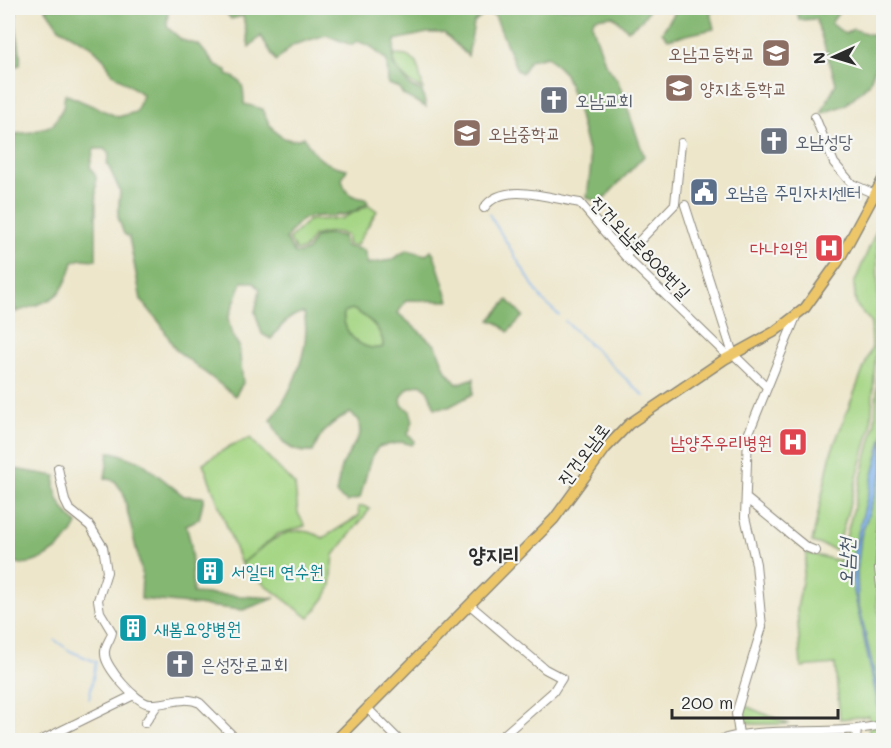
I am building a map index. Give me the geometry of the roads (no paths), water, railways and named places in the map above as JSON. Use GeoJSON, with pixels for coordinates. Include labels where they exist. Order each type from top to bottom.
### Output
{"type":"FeatureCollection","features":[{"type":"Feature","properties":{"kind":"main road","name":"진건오남로"},"geometry":{"type":"LineString","coordinates":[[336,741],[554,519],[606,448],[629,424],[731,356],[760,341],[797,314],[821,288],[838,262],[880,195],[884,177]]}},
{"type":"Feature","properties":{"kind":"street"},"geometry":{"type":"LineString","coordinates":[[815,117],[834,163],[852,184],[880,195]]}},
{"type":"Feature","properties":{"kind":"street"},"geometry":{"type":"LineString","coordinates":[[625,255],[675,204],[681,143]]}},
{"type":"Feature","properties":{"kind":"street","name":"진건오남로808번길"},"geometry":{"type":"LineString","coordinates":[[484,208],[490,199],[527,192],[549,199],[580,203],[625,255],[731,356],[767,387]]}},
{"type":"Feature","properties":{"kind":"street"},"geometry":{"type":"LineString","coordinates":[[685,205],[731,356]]}},
{"type":"Feature","properties":{"kind":"street"},"geometry":{"type":"LineString","coordinates":[[739,734],[736,714],[762,627],[754,554],[745,518],[748,435],[797,314]]}},
{"type":"Feature","properties":{"kind":"street"},"geometry":{"type":"LineString","coordinates":[[58,468],[69,509],[90,526],[103,547],[107,572],[98,600],[100,612],[112,632],[105,656],[132,696],[142,702],[158,704],[193,699],[200,703],[237,741]]}},
{"type":"Feature","properties":{"kind":"street"},"geometry":{"type":"LineString","coordinates":[[747,499],[806,548],[816,551]]}},
{"type":"Feature","properties":{"kind":"street"},"geometry":{"type":"LineString","coordinates":[[884,517],[879,568],[884,614]]}},
{"type":"Feature","properties":{"kind":"street"},"geometry":{"type":"LineString","coordinates":[[470,605],[545,669],[562,678],[554,692],[498,741]]}},
{"type":"Feature","properties":{"kind":"street"},"geometry":{"type":"LineString","coordinates":[[42,741],[132,696]]}},
{"type":"Feature","properties":{"kind":"street"},"geometry":{"type":"LineString","coordinates":[[145,723],[158,704]]}},
{"type":"Feature","properties":{"kind":"street"},"geometry":{"type":"LineString","coordinates":[[368,708],[399,741]]}},
{"type":"Feature","properties":{"kind":"street"},"geometry":{"type":"LineString","coordinates":[[720,741],[739,734],[822,733],[884,725]]}},
{"type":"Feature","properties":{"kind":"street"},"geometry":{"type":"LineString","coordinates":[[856,741],[857,729]]}},
{"type":"Feature","properties":{"kind":"water"},"geometry":{"type":"Polygon","coordinates":[[[883,436],[883,471],[861,536],[857,572],[858,601],[883,713],[883,728],[852,582],[854,549],[883,436]]]}},
{"type":"Feature","properties":{"kind":"waterway"},"geometry":{"type":"LineString","coordinates":[[489,214],[542,300],[559,315]]}},
{"type":"Feature","properties":{"kind":"waterway"},"geometry":{"type":"LineString","coordinates":[[565,321],[644,396]]}},
{"type":"Feature","properties":{"kind":"waterway"},"geometry":{"type":"LineString","coordinates":[[55,640],[70,651],[96,662],[89,699]]}},
{"type":"Feature","properties":{"kind":"place","name":"오남고등학교"},"geometry":{"type":"Point","coordinates":[776,53]}},
{"type":"Feature","properties":{"kind":"place","name":"양지초등학교"},"geometry":{"type":"Point","coordinates":[679,88]}},
{"type":"Feature","properties":{"kind":"place","name":"오남교회"},"geometry":{"type":"Point","coordinates":[554,100]}},
{"type":"Feature","properties":{"kind":"place","name":"오남중학교"},"geometry":{"type":"Point","coordinates":[467,133]}},
{"type":"Feature","properties":{"kind":"place","name":"오남성당"},"geometry":{"type":"Point","coordinates":[774,141]}},
{"type":"Feature","properties":{"kind":"place","name":"오남읍 주민자치센터"},"geometry":{"type":"Point","coordinates":[704,192]}},
{"type":"Feature","properties":{"kind":"place","name":"다나의원"},"geometry":{"type":"Point","coordinates":[829,248]}},
{"type":"Feature","properties":{"kind":"place","name":"남양주우리병원"},"geometry":{"type":"Point","coordinates":[793,442]}},
{"type":"Feature","properties":{"kind":"place","name":"서일대 연수원"},"geometry":{"type":"Point","coordinates":[210,571]}},
{"type":"Feature","properties":{"kind":"place","name":"새봄요양병원"},"geometry":{"type":"Point","coordinates":[133,628]}},
{"type":"Feature","properties":{"kind":"place","name":"은성장로교회"},"geometry":{"type":"Point","coordinates":[180,664]}},
{"type":"Feature","properties":{"kind":"district","name":"양지리"},"geometry":{"type":"Point","coordinates":[494,553]}},
{"type":"Feature","properties":{"kind":"water label","name":"오남천"},"geometry":{"type":"Point","coordinates":[845,562]}}]}
